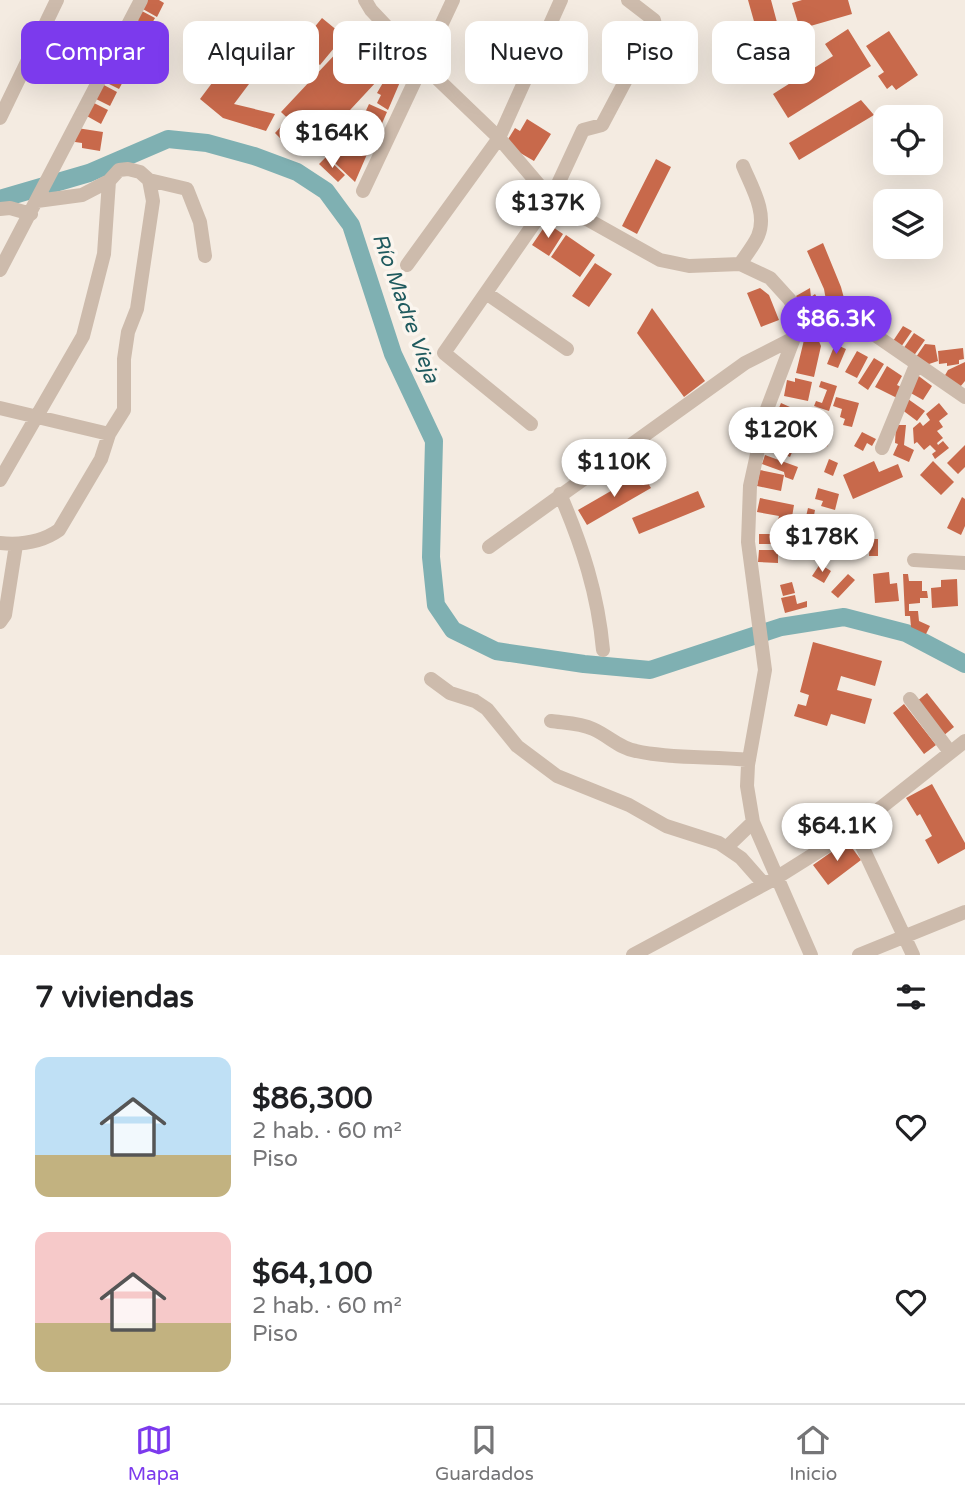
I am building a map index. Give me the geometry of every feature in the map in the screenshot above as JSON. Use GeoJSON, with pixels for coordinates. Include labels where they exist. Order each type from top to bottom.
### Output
{"type":"FeatureCollection","features":[{"type":"Feature","properties":{"kind":"street"},"geometry":{"type":"LineString","coordinates":[[0,118],[57,0]]}},
{"type":"Feature","properties":{"kind":"street"},"geometry":{"type":"LineString","coordinates":[[0,270],[141,0]]}},
{"type":"Feature","properties":{"kind":"street"},"geometry":{"type":"LineString","coordinates":[[365,0],[381,21]]}},
{"type":"Feature","properties":{"kind":"street"},"geometry":{"type":"LineString","coordinates":[[443,21],[453,0]]}},
{"type":"Feature","properties":{"kind":"street"},"geometry":{"type":"LineString","coordinates":[[407,265],[499,138],[561,0]]}},
{"type":"Feature","properties":{"kind":"street"},"geometry":{"type":"LineString","coordinates":[[531,424],[444,354],[551,199],[583,130],[602,125],[655,25],[654,20],[628,0]]}},
{"type":"Feature","properties":{"kind":"street"},"geometry":{"type":"LineString","coordinates":[[363,191],[414,84]]}},
{"type":"Feature","properties":{"kind":"street"},"geometry":{"type":"LineString","coordinates":[[443,84],[499,138],[551,199],[660,260],[690,266],[740,264],[771,278],[790,300],[803,326]]}},
{"type":"Feature","properties":{"kind":"street"},"geometry":{"type":"LineString","coordinates":[[740,264],[758,235],[761,219],[758,202],[743,166]]}},
{"type":"Feature","properties":{"kind":"street"},"geometry":{"type":"LineString","coordinates":[[0,209],[82,195],[109,181],[119,170],[128,169],[140,172],[149,180],[187,189],[200,222],[205,256]]}},
{"type":"Feature","properties":{"kind":"street"},"geometry":{"type":"LineString","coordinates":[[0,543],[16,545],[49,537],[59,530],[101,458],[109,434],[124,410],[124,359],[128,332],[137,309],[153,201],[149,180]]}},
{"type":"Feature","properties":{"kind":"street"},"geometry":{"type":"LineString","coordinates":[[0,480],[83,336],[104,254],[109,181]]}},
{"type":"Feature","properties":{"kind":"street"},"geometry":{"type":"LineString","coordinates":[[486,293],[567,349]]}},
{"type":"Feature","properties":{"kind":"street"},"geometry":{"type":"LineString","coordinates":[[803,326],[842,325],[875,335],[965,397]]}},
{"type":"Feature","properties":{"kind":"street"},"geometry":{"type":"LineString","coordinates":[[803,326],[794,338],[767,409],[750,486],[748,542],[765,670],[747,786],[753,822],[770,881],[811,955]]}},
{"type":"Feature","properties":{"kind":"street"},"geometry":{"type":"LineString","coordinates":[[489,547],[745,363],[794,338]]}},
{"type":"Feature","properties":{"kind":"street"},"geometry":{"type":"LineString","coordinates":[[882,447],[916,365]]}},
{"type":"Feature","properties":{"kind":"street"},"geometry":{"type":"LineString","coordinates":[[0,408],[109,434]]}},
{"type":"Feature","properties":{"kind":"street"},"geometry":{"type":"LineString","coordinates":[[560,494],[589,569],[598,607],[603,650]]}},
{"type":"Feature","properties":{"kind":"street"},"geometry":{"type":"LineString","coordinates":[[0,622],[5,615],[16,545]]}},
{"type":"Feature","properties":{"kind":"street"},"geometry":{"type":"LineString","coordinates":[[914,560],[965,563]]}},
{"type":"Feature","properties":{"kind":"street"},"geometry":{"type":"LineString","coordinates":[[431,679],[450,693],[475,701],[487,709],[517,746],[557,776],[616,800],[666,826],[711,839],[727,847],[770,881]]}},
{"type":"Feature","properties":{"kind":"street"},"geometry":{"type":"LineString","coordinates":[[910,699],[950,752]]}},
{"type":"Feature","properties":{"kind":"street"},"geometry":{"type":"LineString","coordinates":[[551,721],[585,726],[601,733],[618,746],[636,751],[749,760]]}},
{"type":"Feature","properties":{"kind":"street"},"geometry":{"type":"LineString","coordinates":[[633,955],[770,881],[854,830],[965,741]]}},
{"type":"Feature","properties":{"kind":"street"},"geometry":{"type":"LineString","coordinates":[[727,847],[753,822]]}},
{"type":"Feature","properties":{"kind":"street"},"geometry":{"type":"LineString","coordinates":[[854,830],[913,955]]}},
{"type":"Feature","properties":{"kind":"street"},"geometry":{"type":"LineString","coordinates":[[859,955],[965,912]]}},
{"type":"Feature","properties":{"kind":"building"},"geometry":{"type":"Polygon","coordinates":[[[145,0],[159,0],[164,3],[157,17],[141,8],[145,0]]]}},
{"type":"Feature","properties":{"kind":"building"},"geometry":{"type":"Polygon","coordinates":[[[748,0],[771,0],[777,21],[754,21],[748,0]]]}},
{"type":"Feature","properties":{"kind":"building"},"geometry":{"type":"Polygon","coordinates":[[[802,0],[848,0],[852,14],[815,25],[815,21],[798,21],[792,3],[802,0]]]}},
{"type":"Feature","properties":{"kind":"building"},"geometry":{"type":"Polygon","coordinates":[[[140,10],[155,18],[153,21],[135,19],[140,10]]]}},
{"type":"Feature","properties":{"kind":"building"},"geometry":{"type":"Polygon","coordinates":[[[322,18],[333,27],[333,49],[320,65],[319,64],[319,22],[322,18]]]}},
{"type":"Feature","properties":{"kind":"building"},"geometry":{"type":"Polygon","coordinates":[[[848,29],[871,66],[788,118],[773,94],[789,84],[815,84],[815,67],[833,56],[825,44],[848,29]]]}},
{"type":"Feature","properties":{"kind":"building"},"geometry":{"type":"Polygon","coordinates":[[[889,31],[918,75],[896,90],[892,85],[887,89],[878,76],[884,72],[866,46],[889,31]]]}},
{"type":"Feature","properties":{"kind":"building"},"geometry":{"type":"Polygon","coordinates":[[[333,57],[333,84],[374,84],[337,124],[368,152],[355,182],[281,112],[307,84],[319,84],[319,71],[333,57]]]}},
{"type":"Feature","properties":{"kind":"building"},"geometry":{"type":"Polygon","coordinates":[[[102,84],[117,92],[110,106],[94,98],[102,84]]]}},
{"type":"Feature","properties":{"kind":"building"},"geometry":{"type":"Polygon","coordinates":[[[109,84],[122,84],[119,89],[109,84]]]}},
{"type":"Feature","properties":{"kind":"building"},"geometry":{"type":"Polygon","coordinates":[[[211,84],[249,84],[234,104],[275,114],[266,131],[223,118],[200,99],[211,84]]]}},
{"type":"Feature","properties":{"kind":"building"},"geometry":{"type":"Polygon","coordinates":[[[382,84],[399,84],[388,110],[377,103],[381,95],[377,93],[382,84]]]}},
{"type":"Feature","properties":{"kind":"building"},"geometry":{"type":"Polygon","coordinates":[[[861,100],[873,114],[799,160],[789,143],[861,100]]]}},
{"type":"Feature","properties":{"kind":"building"},"geometry":{"type":"Polygon","coordinates":[[[92,102],[108,110],[101,124],[85,115],[92,102]]]}},
{"type":"Feature","properties":{"kind":"building"},"geometry":{"type":"Polygon","coordinates":[[[369,104],[387,112],[380,128],[362,119],[369,104]]]}},
{"type":"Feature","properties":{"kind":"building"},"geometry":{"type":"Polygon","coordinates":[[[527,119],[551,134],[534,161],[505,144],[515,128],[520,131],[527,119]]]}},
{"type":"Feature","properties":{"kind":"building"},"geometry":{"type":"Polygon","coordinates":[[[287,120],[301,134],[289,147],[275,133],[287,120]]]}},
{"type":"Feature","properties":{"kind":"building"},"geometry":{"type":"Polygon","coordinates":[[[77,128],[103,132],[100,151],[82,148],[82,143],[75,142],[77,128]]]}},
{"type":"Feature","properties":{"kind":"building"},"geometry":{"type":"Polygon","coordinates":[[[326,157],[345,175],[338,182],[319,164],[326,157]]]}},
{"type":"Feature","properties":{"kind":"building"},"geometry":{"type":"Polygon","coordinates":[[[656,159],[671,167],[637,234],[622,226],[656,159]]]}},
{"type":"Feature","properties":{"kind":"building"},"geometry":{"type":"Polygon","coordinates":[[[547,223],[563,234],[549,256],[532,245],[547,223]]]}},
{"type":"Feature","properties":{"kind":"building"},"geometry":{"type":"Polygon","coordinates":[[[566,235],[595,255],[580,277],[551,257],[566,235]]]}},
{"type":"Feature","properties":{"kind":"building"},"geometry":{"type":"Polygon","coordinates":[[[823,243],[841,287],[848,313],[829,317],[824,289],[807,251],[823,243]]]}},
{"type":"Feature","properties":{"kind":"building"},"geometry":{"type":"Polygon","coordinates":[[[595,263],[612,274],[589,307],[572,296],[595,263]]]}},
{"type":"Feature","properties":{"kind":"building"},"geometry":{"type":"Polygon","coordinates":[[[760,288],[769,295],[779,320],[761,327],[747,293],[760,288]]]}},
{"type":"Feature","properties":{"kind":"building"},"geometry":{"type":"Polygon","coordinates":[[[810,288],[811,297],[815,294],[819,301],[814,304],[815,308],[805,313],[796,296],[810,288]]]}},
{"type":"Feature","properties":{"kind":"building"},"geometry":{"type":"Polygon","coordinates":[[[652,308],[705,381],[684,397],[637,333],[652,308]]]}},
{"type":"Feature","properties":{"kind":"building"},"geometry":{"type":"Polygon","coordinates":[[[882,310],[890,313],[883,333],[875,331],[882,310]]]}},
{"type":"Feature","properties":{"kind":"building"},"geometry":{"type":"Polygon","coordinates":[[[853,312],[876,319],[873,330],[849,323],[853,312]]]}},
{"type":"Feature","properties":{"kind":"building"},"geometry":{"type":"Polygon","coordinates":[[[903,326],[912,331],[901,347],[893,341],[903,326]]]}},
{"type":"Feature","properties":{"kind":"building"},"geometry":{"type":"Polygon","coordinates":[[[914,333],[925,340],[913,357],[903,349],[914,333]]]}},
{"type":"Feature","properties":{"kind":"building"},"geometry":{"type":"Polygon","coordinates":[[[818,339],[821,346],[814,377],[796,373],[804,340],[812,342],[818,339]]]}},
{"type":"Feature","properties":{"kind":"building"},"geometry":{"type":"Polygon","coordinates":[[[835,344],[846,349],[838,368],[827,364],[835,344]]]}},
{"type":"Feature","properties":{"kind":"building"},"geometry":{"type":"Polygon","coordinates":[[[925,344],[935,345],[938,361],[926,365],[916,357],[925,344]]]}},
{"type":"Feature","properties":{"kind":"building"},"geometry":{"type":"Polygon","coordinates":[[[963,348],[964,359],[959,360],[959,364],[939,364],[938,351],[963,348]]]}},
{"type":"Feature","properties":{"kind":"building"},"geometry":{"type":"Polygon","coordinates":[[[857,351],[868,357],[857,378],[845,372],[857,351]]]}},
{"type":"Feature","properties":{"kind":"building"},"geometry":{"type":"Polygon","coordinates":[[[874,358],[884,364],[868,390],[858,383],[874,358]]]}},
{"type":"Feature","properties":{"kind":"building"},"geometry":{"type":"Polygon","coordinates":[[[965,362],[965,381],[960,387],[944,377],[948,370],[965,362]]]}},
{"type":"Feature","properties":{"kind":"building"},"geometry":{"type":"Polygon","coordinates":[[[887,366],[902,376],[897,385],[901,387],[897,398],[875,387],[887,366]]]}},
{"type":"Feature","properties":{"kind":"building"},"geometry":{"type":"Polygon","coordinates":[[[916,374],[932,386],[923,400],[909,392],[916,374]]]}},
{"type":"Feature","properties":{"kind":"building"},"geometry":{"type":"Polygon","coordinates":[[[795,378],[812,382],[808,401],[784,396],[787,380],[795,382],[795,378]]]}},
{"type":"Feature","properties":{"kind":"building"},"geometry":{"type":"Polygon","coordinates":[[[821,381],[837,386],[829,411],[814,406],[816,401],[822,403],[827,390],[819,387],[821,381]]]}},
{"type":"Feature","properties":{"kind":"building"},"geometry":{"type":"Polygon","coordinates":[[[836,397],[859,403],[852,427],[843,425],[845,419],[840,417],[842,409],[833,406],[836,397]]]}},
{"type":"Feature","properties":{"kind":"building"},"geometry":{"type":"Polygon","coordinates":[[[908,399],[925,411],[917,421],[901,409],[908,399]]]}},
{"type":"Feature","properties":{"kind":"building"},"geometry":{"type":"Polygon","coordinates":[[[781,403],[810,416],[804,428],[776,415],[781,403]]]}},
{"type":"Feature","properties":{"kind":"building"},"geometry":{"type":"Polygon","coordinates":[[[939,403],[948,414],[939,421],[943,427],[937,431],[943,438],[937,443],[938,445],[943,441],[949,448],[935,459],[932,454],[936,451],[930,445],[924,450],[917,442],[914,444],[913,428],[920,422],[923,426],[930,420],[926,414],[939,403]]]}},
{"type":"Feature","properties":{"kind":"building"},"geometry":{"type":"Polygon","coordinates":[[[773,417],[798,428],[794,436],[769,425],[773,417]]]}},
{"type":"Feature","properties":{"kind":"building"},"geometry":{"type":"Polygon","coordinates":[[[896,425],[906,425],[904,445],[914,450],[909,462],[893,455],[898,444],[895,443],[896,425]]]}},
{"type":"Feature","properties":{"kind":"building"},"geometry":{"type":"Polygon","coordinates":[[[862,432],[876,439],[872,446],[867,443],[863,451],[854,446],[862,432]]]}},
{"type":"Feature","properties":{"kind":"building"},"geometry":{"type":"Polygon","coordinates":[[[773,433],[796,443],[790,457],[767,447],[773,433]]]}},
{"type":"Feature","properties":{"kind":"building"},"geometry":{"type":"Polygon","coordinates":[[[816,435],[830,440],[827,447],[822,445],[819,449],[812,446],[816,435]]]}},
{"type":"Feature","properties":{"kind":"building"},"geometry":{"type":"Polygon","coordinates":[[[965,445],[965,467],[958,474],[947,463],[965,445]]]}},
{"type":"Feature","properties":{"kind":"building"},"geometry":{"type":"Polygon","coordinates":[[[765,455],[798,467],[793,480],[785,477],[784,472],[762,464],[765,455]]]}},
{"type":"Feature","properties":{"kind":"building"},"geometry":{"type":"Polygon","coordinates":[[[829,459],[838,463],[833,476],[824,472],[829,459]]]}},
{"type":"Feature","properties":{"kind":"building"},"geometry":{"type":"Polygon","coordinates":[[[874,461],[879,472],[898,464],[903,477],[853,499],[843,475],[874,461]]]}},
{"type":"Feature","properties":{"kind":"building"},"geometry":{"type":"Polygon","coordinates":[[[933,461],[954,482],[941,495],[920,475],[933,461]]]}},
{"type":"Feature","properties":{"kind":"building"},"geometry":{"type":"Polygon","coordinates":[[[760,470],[784,475],[781,491],[757,486],[760,470]]]}},
{"type":"Feature","properties":{"kind":"building"},"geometry":{"type":"Polygon","coordinates":[[[642,473],[651,488],[587,525],[578,510],[642,473]]]}},
{"type":"Feature","properties":{"kind":"building"},"geometry":{"type":"Polygon","coordinates":[[[818,488],[839,494],[835,510],[821,506],[823,501],[815,499],[818,488]]]}},
{"type":"Feature","properties":{"kind":"building"},"geometry":{"type":"Polygon","coordinates":[[[698,491],[705,507],[639,534],[632,518],[698,491]]]}},
{"type":"Feature","properties":{"kind":"building"},"geometry":{"type":"Polygon","coordinates":[[[962,497],[965,499],[965,526],[961,535],[947,528],[962,497]]]}},
{"type":"Feature","properties":{"kind":"building"},"geometry":{"type":"Polygon","coordinates":[[[760,498],[794,505],[791,523],[778,520],[779,516],[757,512],[760,498]]]}},
{"type":"Feature","properties":{"kind":"building"},"geometry":{"type":"Polygon","coordinates":[[[808,508],[815,510],[812,526],[804,525],[808,508]]]}},
{"type":"Feature","properties":{"kind":"building"},"geometry":{"type":"Polygon","coordinates":[[[835,515],[857,524],[850,541],[828,532],[835,515]]]}},
{"type":"Feature","properties":{"kind":"building"},"geometry":{"type":"Polygon","coordinates":[[[798,529],[831,535],[829,548],[804,544],[806,536],[797,534],[798,529]]]}},
{"type":"Feature","properties":{"kind":"building"},"geometry":{"type":"Polygon","coordinates":[[[759,534],[777,534],[776,544],[759,544],[759,534]]]}},
{"type":"Feature","properties":{"kind":"building"},"geometry":{"type":"Polygon","coordinates":[[[870,539],[878,539],[878,556],[869,556],[870,539]]]}},
{"type":"Feature","properties":{"kind":"building"},"geometry":{"type":"Polygon","coordinates":[[[759,550],[778,550],[778,563],[758,562],[759,550]]]}},
{"type":"Feature","properties":{"kind":"building"},"geometry":{"type":"Polygon","coordinates":[[[820,564],[831,571],[824,583],[812,576],[820,564]]]}},
{"type":"Feature","properties":{"kind":"building"},"geometry":{"type":"Polygon","coordinates":[[[889,572],[890,584],[897,583],[899,601],[875,603],[873,574],[889,572]]]}},
{"type":"Feature","properties":{"kind":"building"},"geometry":{"type":"Polygon","coordinates":[[[848,574],[855,580],[838,598],[831,592],[848,574]]]}},
{"type":"Feature","properties":{"kind":"building"},"geometry":{"type":"Polygon","coordinates":[[[903,574],[908,574],[909,581],[922,581],[922,591],[927,591],[928,598],[920,598],[920,603],[909,604],[909,611],[918,611],[919,621],[930,626],[926,634],[911,627],[910,616],[905,616],[903,574]]]}},
{"type":"Feature","properties":{"kind":"building"},"geometry":{"type":"Polygon","coordinates":[[[957,579],[958,606],[932,608],[931,588],[941,587],[941,580],[957,579]]]}},
{"type":"Feature","properties":{"kind":"building"},"geometry":{"type":"Polygon","coordinates":[[[792,582],[795,593],[783,596],[780,585],[792,582]]]}},
{"type":"Feature","properties":{"kind":"building"},"geometry":{"type":"Polygon","coordinates":[[[795,595],[797,604],[807,601],[807,607],[785,613],[781,598],[795,595]]]}},
{"type":"Feature","properties":{"kind":"building"},"geometry":{"type":"Polygon","coordinates":[[[813,642],[882,661],[875,686],[841,676],[837,690],[872,699],[865,724],[831,714],[827,726],[794,716],[798,704],[806,706],[809,695],[800,692],[813,642]]]}},
{"type":"Feature","properties":{"kind":"building"},"geometry":{"type":"Polygon","coordinates":[[[927,693],[954,727],[943,736],[916,702],[927,693]]]}},
{"type":"Feature","properties":{"kind":"building"},"geometry":{"type":"Polygon","coordinates":[[[904,704],[936,745],[924,754],[893,713],[904,704]]]}},
{"type":"Feature","properties":{"kind":"building"},"geometry":{"type":"Polygon","coordinates":[[[932,784],[965,843],[965,849],[938,864],[925,840],[932,836],[920,814],[917,816],[906,798],[932,784]]]}},
{"type":"Feature","properties":{"kind":"building"},"geometry":{"type":"Polygon","coordinates":[[[847,841],[861,860],[828,885],[813,865],[847,841]]]}},
{"type":"Feature","properties":{"kind":"waterway","name":"Río Madre Vieja"},"geometry":{"type":"LineString","coordinates":[[0,199],[89,173],[168,139],[207,143],[254,156],[297,172],[326,191],[351,225],[393,354],[434,441],[431,557],[436,605],[453,630],[496,651],[584,664],[650,670],[781,627],[844,617],[906,633],[965,664]]}}]}
